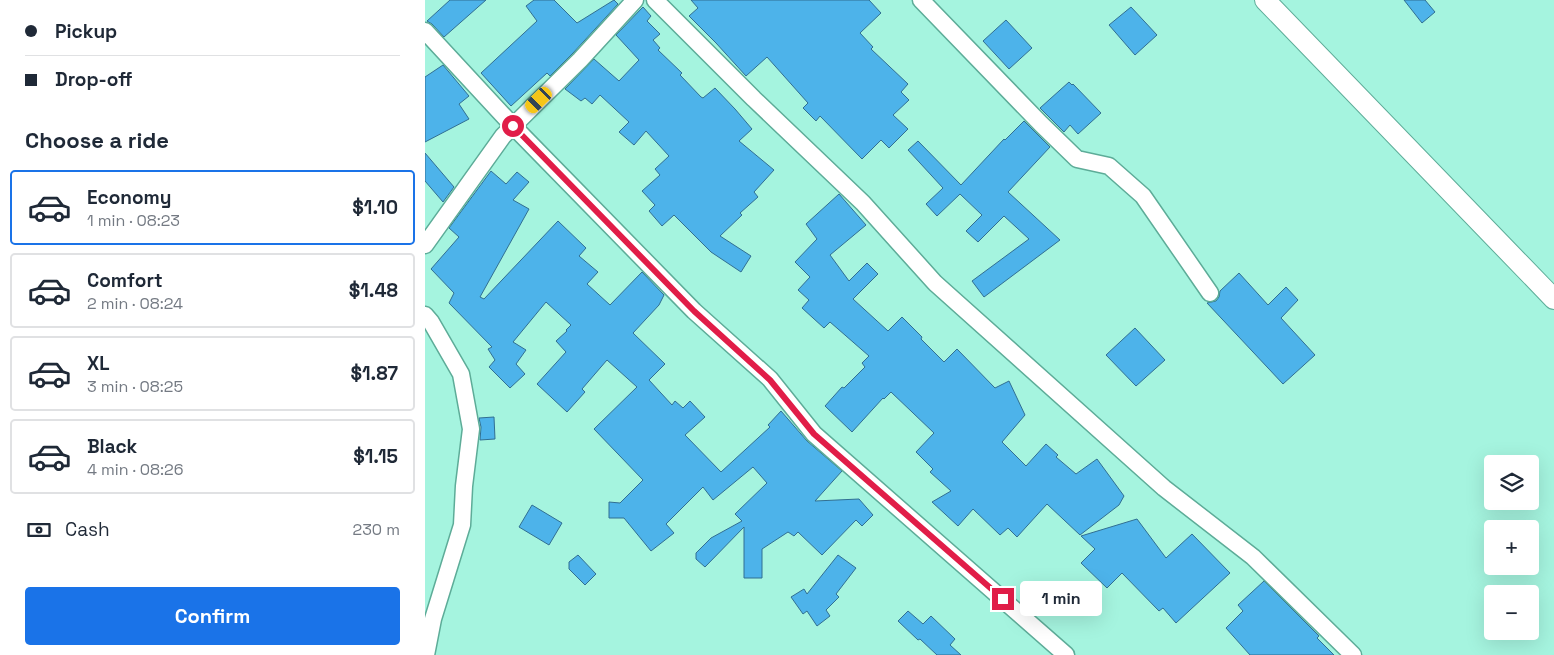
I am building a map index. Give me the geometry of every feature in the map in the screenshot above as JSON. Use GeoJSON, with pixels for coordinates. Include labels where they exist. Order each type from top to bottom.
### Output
{"type":"FeatureCollection","features":[{"type":"Feature","properties":{"kind":"street"},"geometry":{"type":"LineString","coordinates":[[425,245],[503,136],[580,60],[635,0]]}},
{"type":"Feature","properties":{"kind":"street"},"geometry":{"type":"LineString","coordinates":[[655,0],[754,99],[863,203],[935,283],[1164,488],[1253,557],[1353,655]]}},
{"type":"Feature","properties":{"kind":"street"},"geometry":{"type":"LineString","coordinates":[[921,0],[1077,159],[1109,166],[1143,196],[1210,292]]}},
{"type":"Feature","properties":{"kind":"street"},"geometry":{"type":"LineString","coordinates":[[1265,0],[1554,300]]}},
{"type":"Feature","properties":{"kind":"street"},"geometry":{"type":"LineString","coordinates":[[425,31],[513,126],[694,311],[770,380],[814,434],[1066,655]]}},
{"type":"Feature","properties":{"kind":"street"},"geometry":{"type":"LineString","coordinates":[[425,315],[461,374],[471,429],[464,486],[463,525],[433,619],[426,655]]}},
{"type":"Feature","properties":{"kind":"building"},"geometry":{"type":"Polygon","coordinates":[[[450,0],[486,0],[444,37],[427,21],[450,0]]]}},
{"type":"Feature","properties":{"kind":"building"},"geometry":{"type":"Polygon","coordinates":[[[534,0],[554,0],[577,23],[614,0],[618,4],[550,76],[547,73],[511,106],[481,73],[537,21],[526,6],[534,0]]]}},
{"type":"Feature","properties":{"kind":"building"},"geometry":{"type":"Polygon","coordinates":[[[691,0],[869,0],[881,13],[860,33],[873,47],[871,49],[908,84],[901,92],[909,100],[893,115],[908,129],[889,148],[881,140],[862,159],[820,116],[816,121],[803,108],[808,103],[767,57],[746,76],[689,16],[698,8],[691,0]]]}},
{"type":"Feature","properties":{"kind":"building"},"geometry":{"type":"Polygon","coordinates":[[[1404,0],[1425,0],[1435,12],[1422,23],[1404,0]]]}},
{"type":"Feature","properties":{"kind":"building"},"geometry":{"type":"Polygon","coordinates":[[[643,7],[651,16],[647,21],[660,34],[653,40],[660,48],[658,50],[682,73],[680,75],[701,97],[703,98],[715,88],[752,129],[739,141],[774,170],[754,192],[758,197],[740,213],[742,215],[720,236],[751,256],[741,272],[711,252],[674,215],[662,226],[649,211],[655,205],[642,191],[660,175],[655,169],[669,156],[646,131],[634,145],[619,132],[629,122],[600,95],[592,104],[585,98],[581,101],[565,89],[594,59],[619,81],[639,60],[616,35],[643,7]]]}},
{"type":"Feature","properties":{"kind":"building"},"geometry":{"type":"Polygon","coordinates":[[[1131,7],[1157,35],[1135,55],[1109,25],[1131,7]]]}},
{"type":"Feature","properties":{"kind":"building"},"geometry":{"type":"Polygon","coordinates":[[[1006,20],[1032,48],[1009,69],[983,41],[1006,20]]]}},
{"type":"Feature","properties":{"kind":"building"},"geometry":{"type":"Polygon","coordinates":[[[443,65],[469,96],[459,104],[469,119],[425,142],[425,77],[443,65]]]}},
{"type":"Feature","properties":{"kind":"building"},"geometry":{"type":"Polygon","coordinates":[[[1069,82],[1101,113],[1078,134],[1070,125],[1064,132],[1040,108],[1069,82]]]}},
{"type":"Feature","properties":{"kind":"building"},"geometry":{"type":"Polygon","coordinates":[[[1024,121],[1050,147],[1008,192],[1060,240],[984,297],[972,281],[1029,239],[1004,216],[978,242],[966,231],[982,215],[960,194],[937,216],[926,204],[943,188],[908,150],[918,141],[961,185],[1004,139],[1024,121]]]}},
{"type":"Feature","properties":{"kind":"building"},"geometry":{"type":"Polygon","coordinates":[[[425,153],[454,187],[443,202],[425,181],[425,153]]]}},
{"type":"Feature","properties":{"kind":"building"},"geometry":{"type":"Polygon","coordinates":[[[491,171],[506,184],[517,172],[529,182],[513,200],[529,209],[480,297],[484,299],[558,221],[586,248],[579,256],[598,272],[587,284],[610,305],[642,272],[664,295],[659,305],[633,333],[665,364],[649,380],[672,405],[675,401],[683,408],[690,401],[705,417],[685,435],[721,472],[770,427],[768,425],[781,411],[807,441],[842,471],[815,501],[859,499],[873,515],[862,526],[856,520],[822,555],[798,532],[794,536],[788,532],[762,549],[762,578],[744,578],[744,527],[705,567],[696,559],[696,553],[711,538],[742,521],[735,514],[767,483],[753,467],[713,500],[703,487],[666,524],[674,533],[651,551],[624,518],[609,518],[609,502],[620,503],[643,480],[594,429],[637,387],[607,360],[582,389],[585,392],[567,412],[537,384],[566,352],[556,341],[571,325],[546,302],[513,342],[526,350],[516,364],[525,374],[510,388],[489,367],[495,360],[488,349],[492,347],[449,303],[454,293],[431,269],[459,237],[449,228],[491,171]]]}},
{"type":"Feature","properties":{"kind":"building"},"geometry":{"type":"Polygon","coordinates":[[[839,194],[866,225],[830,255],[849,281],[867,263],[878,274],[853,299],[888,331],[902,317],[944,362],[957,349],[995,388],[1009,381],[1025,415],[1002,442],[1026,466],[1046,444],[1058,455],[1056,457],[1076,474],[1097,459],[1124,496],[1119,505],[1080,535],[1047,504],[1017,537],[1008,528],[1000,535],[973,509],[958,526],[932,502],[951,491],[930,472],[933,469],[916,452],[934,433],[891,392],[883,398],[852,432],[825,406],[842,387],[844,388],[865,367],[862,363],[869,356],[830,322],[824,328],[802,308],[809,300],[798,290],[810,277],[795,262],[817,239],[806,224],[839,194]]]}},
{"type":"Feature","properties":{"kind":"building"},"geometry":{"type":"Polygon","coordinates":[[[1239,273],[1268,305],[1286,287],[1298,300],[1281,318],[1315,355],[1283,384],[1207,303],[1216,301],[1220,291],[1239,273]]]}},
{"type":"Feature","properties":{"kind":"building"},"geometry":{"type":"Polygon","coordinates":[[[1135,328],[1165,360],[1136,386],[1106,355],[1135,328]]]}},
{"type":"Feature","properties":{"kind":"building"},"geometry":{"type":"Polygon","coordinates":[[[494,417],[495,439],[480,440],[481,427],[479,418],[494,417]]]}},
{"type":"Feature","properties":{"kind":"building"},"geometry":{"type":"Polygon","coordinates":[[[532,505],[562,523],[549,545],[519,527],[532,505]]]}},
{"type":"Feature","properties":{"kind":"building"},"geometry":{"type":"Polygon","coordinates":[[[1137,519],[1166,558],[1192,534],[1230,573],[1176,623],[1163,608],[1159,611],[1122,573],[1107,588],[1081,563],[1095,549],[1081,536],[1137,519]]]}},
{"type":"Feature","properties":{"kind":"building"},"geometry":{"type":"Polygon","coordinates":[[[578,555],[596,574],[585,585],[569,569],[569,562],[578,555]]]}},
{"type":"Feature","properties":{"kind":"building"},"geometry":{"type":"Polygon","coordinates":[[[838,555],[856,568],[836,594],[839,597],[826,610],[830,616],[817,626],[807,611],[803,614],[791,597],[804,589],[807,594],[838,555]]]}},
{"type":"Feature","properties":{"kind":"building"},"geometry":{"type":"Polygon","coordinates":[[[1264,581],[1319,636],[1317,638],[1334,655],[1250,655],[1226,628],[1243,611],[1238,605],[1264,581]]]}},
{"type":"Feature","properties":{"kind":"building"},"geometry":{"type":"Polygon","coordinates":[[[908,611],[923,624],[931,616],[955,639],[950,645],[961,655],[937,655],[920,639],[918,640],[898,621],[908,611]]]}},
{"type":"Feature","properties":{"kind":"route"},"geometry":{"type":"LineString","coordinates":[[513,126],[694,311],[770,380],[814,434],[1003,599]]}}]}
